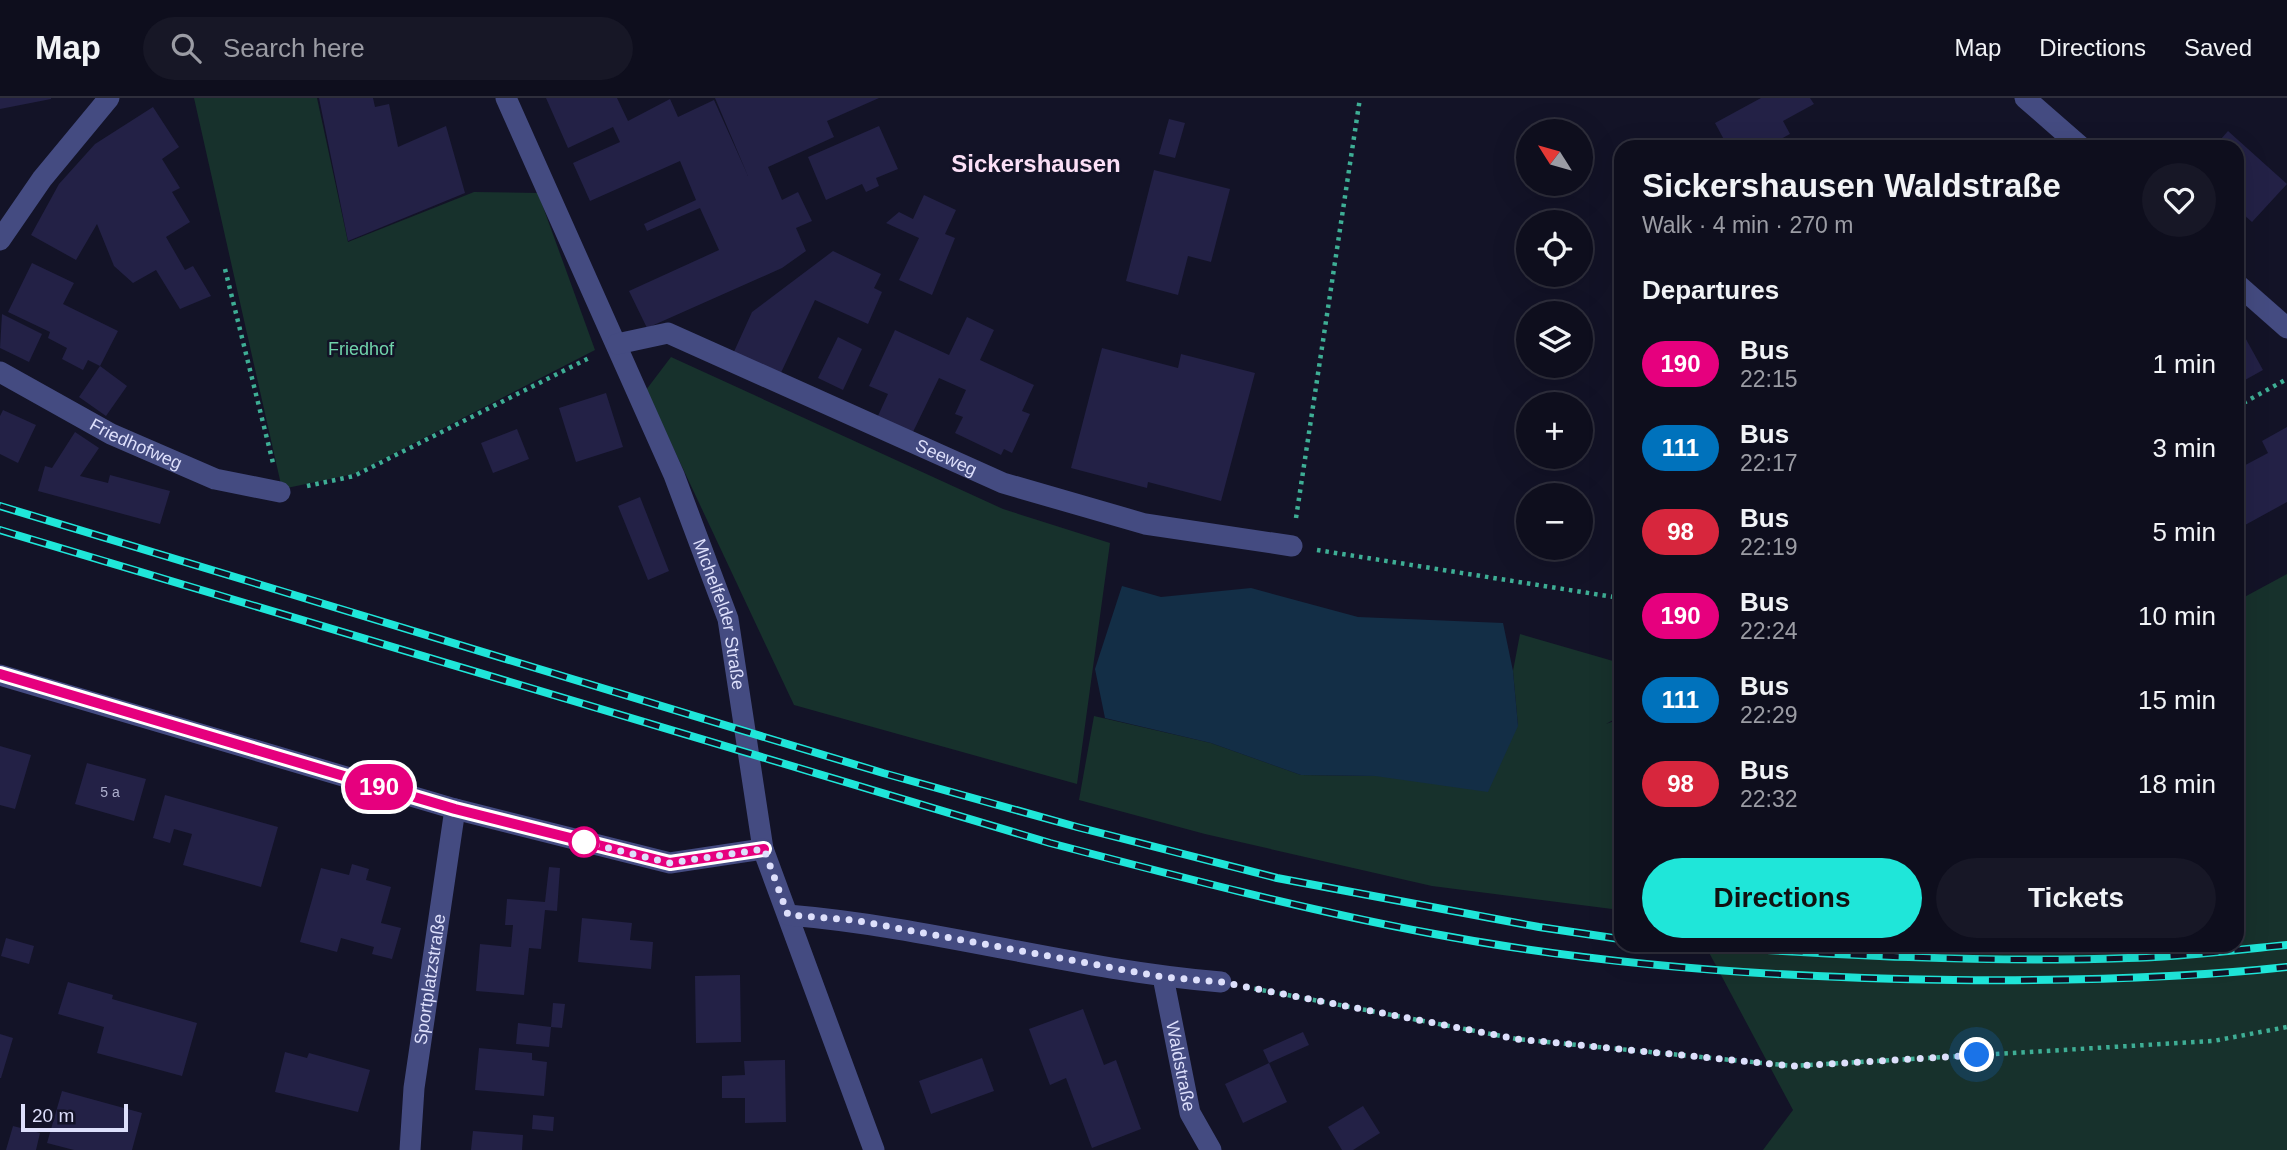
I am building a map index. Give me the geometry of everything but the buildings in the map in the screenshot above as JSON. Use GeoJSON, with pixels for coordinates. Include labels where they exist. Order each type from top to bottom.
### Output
{"type":"FeatureCollection","features":[{"type":"Feature","properties":{"kind":"street"},"geometry":{"type":"LineString","coordinates":[[0,240],[42,179],[109,98]]}},
{"type":"Feature","properties":{"kind":"street","name":"Michelfelder Straße"},"geometry":{"type":"LineString","coordinates":[[506,98],[674,475],[727,619],[764,849],[873,1150]]}},
{"type":"Feature","properties":{"kind":"street"},"geometry":{"type":"LineString","coordinates":[[2025,98],[2073,140]]}},
{"type":"Feature","properties":{"kind":"street"},"geometry":{"type":"LineString","coordinates":[[2244,290],[2287,328]]}},
{"type":"Feature","properties":{"kind":"street","name":"Seeweg"},"geometry":{"type":"LineString","coordinates":[[617,344],[668,332],[1003,483],[1145,524],[1292,547]]}},
{"type":"Feature","properties":{"kind":"street","name":"Friedhofweg"},"geometry":{"type":"LineString","coordinates":[[0,372],[110,434],[215,479],[280,492]]}},
{"type":"Feature","properties":{"kind":"street"},"geometry":{"type":"LineString","coordinates":[[0,674],[455,809],[670,863],[764,849]]}},
{"type":"Feature","properties":{"kind":"street","name":"Sportplatzstraße"},"geometry":{"type":"LineString","coordinates":[[410,1150],[414,1088],[455,809]]}},
{"type":"Feature","properties":{"kind":"street"},"geometry":{"type":"LineString","coordinates":[[788,915],[853,920],[1163,977],[1221,982]]}},
{"type":"Feature","properties":{"kind":"street","name":"Waldstraße"},"geometry":{"type":"LineString","coordinates":[[1163,977],[1191,1113],[1212,1150]]}},
{"type":"Feature","properties":{"kind":"path"},"geometry":{"type":"LineString","coordinates":[[1360,98],[1292,547],[1614,597]]}},
{"type":"Feature","properties":{"kind":"path"},"geometry":{"type":"LineString","coordinates":[[225,269],[280,492],[354,476],[617,344]]}},
{"type":"Feature","properties":{"kind":"path"},"geometry":{"type":"LineString","coordinates":[[2244,403],[2287,379]]}},
{"type":"Feature","properties":{"kind":"path"},"geometry":{"type":"LineString","coordinates":[[1221,982],[1517,1039],[1793,1066],[2213,1041],[2287,1027]]}},
{"type":"Feature","properties":{"kind":"green space","name":"Friedhof"},"geometry":{"type":"Polygon","coordinates":[[[194,98],[317,98],[348,242],[474,192],[538,193],[595,350],[354,474],[282,489],[194,98]]]}},
{"type":"Feature","properties":{"kind":"green space"},"geometry":{"type":"Polygon","coordinates":[[[671,357],[1003,509],[1110,543],[1077,784],[794,705],[646,390],[671,357]]]}},
{"type":"Feature","properties":{"kind":"green space"},"geometry":{"type":"Polygon","coordinates":[[[2287,574],[2287,1150],[1763,1150],[1793,1110],[1709,952],[2244,952],[2244,597],[2287,574]]]}},
{"type":"Feature","properties":{"kind":"green space"},"geometry":{"type":"Polygon","coordinates":[[[1520,634],[1614,661],[1614,719],[1606,724],[1614,721],[1614,909],[1432,886],[1205,834],[1079,800],[1094,716],[1211,743],[1301,775],[1375,776],[1518,726],[1513,671],[1520,634]]]}},
{"type":"Feature","properties":{"kind":"water"},"geometry":{"type":"Polygon","coordinates":[[[1122,586],[1161,597],[1251,588],[1358,617],[1503,623],[1513,671],[1518,726],[1488,792],[1375,776],[1301,775],[1211,743],[1105,718],[1095,669],[1122,586]]]}},
{"type":"Feature","properties":{"kind":"railway"},"geometry":{"type":"LineString","coordinates":[[0,506],[883,773],[1077,827],[1277,878],[1539,927],[1614,938]]}},
{"type":"Feature","properties":{"kind":"railway"},"geometry":{"type":"LineString","coordinates":[[0,530],[1050,843],[1192,880],[1381,924],[1559,954],[1757,973],[1888,979],[2079,979],[2163,977],[2287,967]]}},
{"type":"Feature","properties":{"kind":"railway"},"geometry":{"type":"LineString","coordinates":[[2244,949],[2287,945]]}},
{"type":"Feature","properties":{"kind":"railway"},"geometry":{"type":"LineString","coordinates":[[1805,952],[1964,959],[2148,957],[2218,952]]}},
{"type":"Feature","properties":{"kind":"bus line","name":"190"},"geometry":{"type":"LineString","coordinates":[[0,674],[455,809],[670,863],[764,849]]}},
{"type":"Feature","properties":{"kind":"district","name":"Sickershausen"},"geometry":{"type":"Point","coordinates":[1036,164]}},
{"type":"Feature","properties":{"kind":"route"},"geometry":{"type":"LineString","coordinates":[[584,842],[670,863],[764,849],[788,915],[853,920],[1163,977],[1221,982],[1517,1039],[1793,1066],[1977,1055]]}}]}
